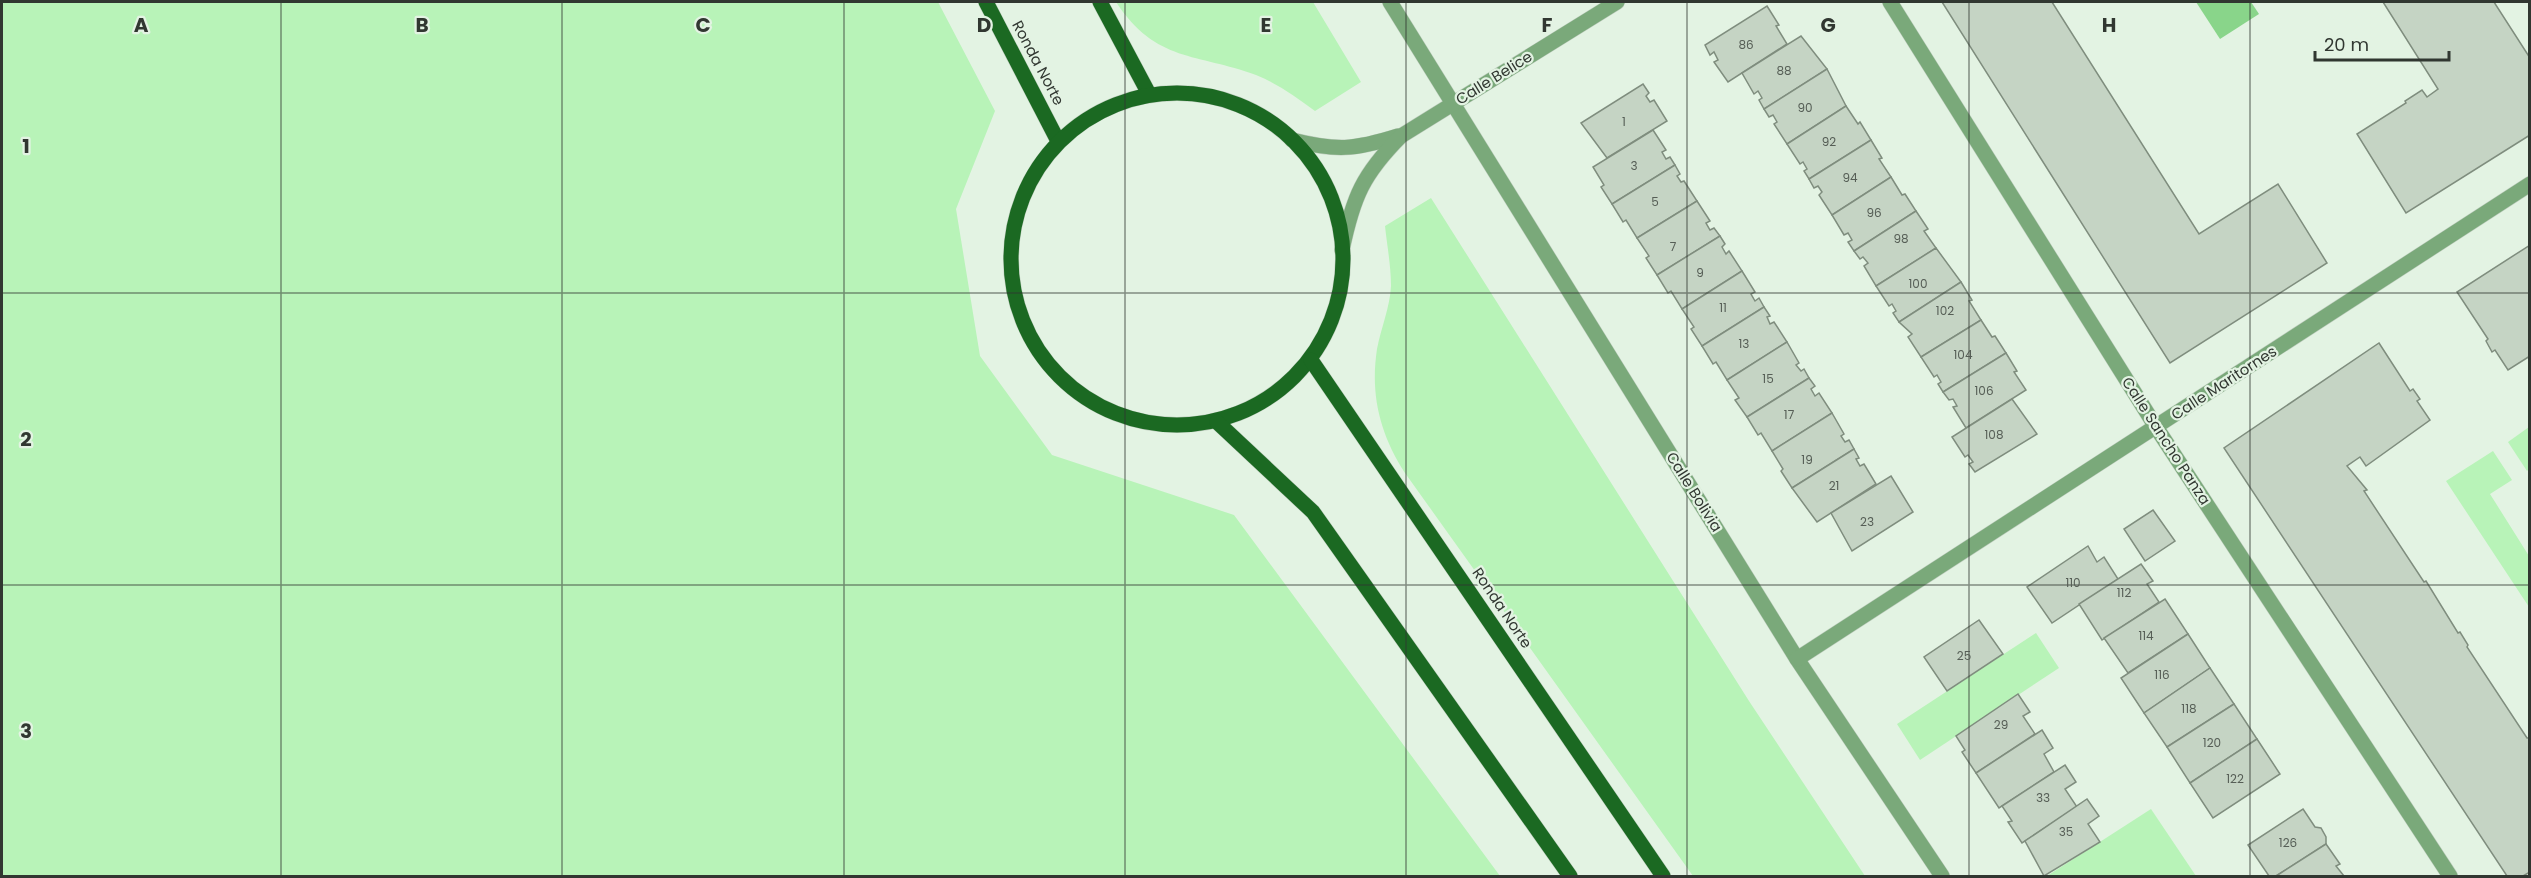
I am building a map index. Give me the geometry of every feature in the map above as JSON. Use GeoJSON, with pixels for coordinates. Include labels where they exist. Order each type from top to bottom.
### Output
{"type":"FeatureCollection","features":[{"type":"Feature","properties":{"kind":"main road","name":"Ronda Norte"},"geometry":{"type":"LineString","coordinates":[[986,2],[1058,141]]}},
{"type":"Feature","properties":{"kind":"main road"},"geometry":{"type":"LineString","coordinates":[[1100,2],[1149,94]]}},
{"type":"Feature","properties":{"kind":"main road"},"geometry":{"type":"LineString","coordinates":[[1196,93],[1241,106],[1282,129],[1314,164],[1336,211],[1344,262],[1335,314],[1311,360],[1269,399],[1217,422],[1163,427],[1110,413],[1065,384],[1031,342],[1013,291],[1011,237],[1027,185],[1058,141],[1100,111],[1149,94],[1196,93]]}},
{"type":"Feature","properties":{"kind":"main road","name":"Ronda Norte"},"geometry":{"type":"LineString","coordinates":[[1311,360],[1664,876]]}},
{"type":"Feature","properties":{"kind":"main road"},"geometry":{"type":"LineString","coordinates":[[1217,422],[1312,512],[1570,876]]}},
{"type":"Feature","properties":{"kind":"street","name":"Calle Bolivia"},"geometry":{"type":"LineString","coordinates":[[1390,2],[1797,659],[1942,876]]}},
{"type":"Feature","properties":{"kind":"street","name":"Calle Belice"},"geometry":{"type":"LineString","coordinates":[[1342,250],[1350,210],[1361,187],[1378,159],[1401,136],[1617,2]]}},
{"type":"Feature","properties":{"kind":"street","name":"Calle Sancho Panza"},"geometry":{"type":"LineString","coordinates":[[1890,2],[2156,427],[2450,876]]}},
{"type":"Feature","properties":{"kind":"street","name":"Calle Belice"},"geometry":{"type":"LineString","coordinates":[[1292,140],[1323,148],[1346,149],[1401,136]]}},
{"type":"Feature","properties":{"kind":"street","name":"Calle Maritornes"},"geometry":{"type":"LineString","coordinates":[[1797,659],[2529,184]]}},
{"type":"Feature","properties":{"kind":"shaded area"},"geometry":{"type":"Polygon","coordinates":[[[2,2],[938,2],[995,111],[956,209],[980,356],[1052,455],[1234,515],[1500,876],[2,876],[2,2]]]}},
{"type":"Feature","properties":{"kind":"shaded area"},"geometry":{"type":"Polygon","coordinates":[[[1116,2],[1313,2],[1361,82],[1315,111],[1294,96],[1256,75],[1162,46],[1146,36],[1131,22],[1116,2]]]}},
{"type":"Feature","properties":{"kind":"shaded area"},"geometry":{"type":"Polygon","coordinates":[[[2196,2],[2251,2],[2259,14],[2220,39],[2196,2]]]}},
{"type":"Feature","properties":{"kind":"shaded area"},"geometry":{"type":"Polygon","coordinates":[[[1431,198],[1749,701],[1865,876],[1693,876],[1405,473],[1383,429],[1376,398],[1377,349],[1391,286],[1385,226],[1431,198]]]}},
{"type":"Feature","properties":{"kind":"shaded area"},"geometry":{"type":"Polygon","coordinates":[[[2529,427],[2529,469],[2527,471],[2508,442],[2529,427]]]}},
{"type":"Feature","properties":{"kind":"shaded area"},"geometry":{"type":"Polygon","coordinates":[[[2493,451],[2512,480],[2490,494],[2529,556],[2529,607],[2446,481],[2493,451]]]}},
{"type":"Feature","properties":{"kind":"shaded area"},"geometry":{"type":"Polygon","coordinates":[[[2036,633],[2059,668],[1920,760],[1897,724],[2036,633]]]}},
{"type":"Feature","properties":{"kind":"shaded area"},"geometry":{"type":"Polygon","coordinates":[[[2151,809],[2196,876],[2047,876],[2151,809]]]}},
{"type":"Feature","properties":{"kind":"building"},"geometry":{"type":"Polygon","coordinates":[[[1942,2],[2052,2],[2199,234],[2278,184],[2327,263],[2170,363],[1942,2]]]}},
{"type":"Feature","properties":{"kind":"building"},"geometry":{"type":"Polygon","coordinates":[[[2383,2],[2494,2],[2530,58],[2530,135],[2406,213],[2357,134],[2422,90],[2427,97],[2438,89],[2383,2]]]}},
{"type":"Feature","properties":{"kind":"building"},"geometry":{"type":"Polygon","coordinates":[[[1767,6],[1787,44],[1728,82],[1714,62],[1718,60],[1714,52],[1710,55],[1705,45],[1767,6]]]}},
{"type":"Feature","properties":{"kind":"building"},"geometry":{"type":"Polygon","coordinates":[[[1801,36],[1827,69],[1764,109],[1759,100],[1762,98],[1758,91],[1754,94],[1742,73],[1801,36]]]}},
{"type":"Feature","properties":{"kind":"building"},"geometry":{"type":"Polygon","coordinates":[[[1827,69],[1846,106],[1787,144],[1774,124],[1777,122],[1773,115],[1769,117],[1764,109],[1827,69]]]}},
{"type":"Feature","properties":{"kind":"building"},"geometry":{"type":"Polygon","coordinates":[[[1643,84],[1649,93],[1646,96],[1650,102],[1654,100],[1667,121],[1607,158],[1581,123],[1643,84]]]}},
{"type":"Feature","properties":{"kind":"building"},"geometry":{"type":"Polygon","coordinates":[[[1846,106],[1858,124],[1860,122],[1871,140],[1809,179],[1804,171],[1807,169],[1803,162],[1800,164],[1787,144],[1846,106]]]}},
{"type":"Feature","properties":{"kind":"building"},"geometry":{"type":"Polygon","coordinates":[[[1653,130],[1666,150],[1662,152],[1666,159],[1670,157],[1675,165],[1612,204],[1601,187],[1604,185],[1593,167],[1653,130]]]}},
{"type":"Feature","properties":{"kind":"building"},"geometry":{"type":"Polygon","coordinates":[[[1871,140],[1882,158],[1879,159],[1891,177],[1832,215],[1819,195],[1822,192],[1818,186],[1814,188],[1809,179],[1871,140]]]}},
{"type":"Feature","properties":{"kind":"building"},"geometry":{"type":"Polygon","coordinates":[[[1675,165],[1680,174],[1677,176],[1681,182],[1684,181],[1697,201],[1637,238],[1626,220],[1623,222],[1612,204],[1675,165]]]}},
{"type":"Feature","properties":{"kind":"building"},"geometry":{"type":"Polygon","coordinates":[[[1891,177],[1902,195],[1905,194],[1916,211],[1854,251],[1848,242],[1852,240],[1848,233],[1844,235],[1832,215],[1891,177]]]}},
{"type":"Feature","properties":{"kind":"building"},"geometry":{"type":"Polygon","coordinates":[[[1697,201],[1710,221],[1706,223],[1710,230],[1714,228],[1720,236],[1657,275],[1646,258],[1649,256],[1637,238],[1697,201]]]}},
{"type":"Feature","properties":{"kind":"building"},"geometry":{"type":"Polygon","coordinates":[[[1916,211],[1928,229],[1924,231],[1936,248],[1876,286],[1864,266],[1868,263],[1863,257],[1860,259],[1854,251],[1916,211]]]}},
{"type":"Feature","properties":{"kind":"building"},"geometry":{"type":"Polygon","coordinates":[[[1720,236],[1725,244],[1722,247],[1726,254],[1729,251],[1742,271],[1682,309],[1671,291],[1668,293],[1657,275],[1720,236]]]}},
{"type":"Feature","properties":{"kind":"building"},"geometry":{"type":"Polygon","coordinates":[[[2530,245],[2530,356],[2508,370],[2495,350],[2492,352],[2486,341],[2488,339],[2457,292],[2530,245]]]}},
{"type":"Feature","properties":{"kind":"building"},"geometry":{"type":"Polygon","coordinates":[[[1936,248],[1961,282],[1899,322],[1893,313],[1896,311],[1892,304],[1889,306],[1876,286],[1936,248]]]}},
{"type":"Feature","properties":{"kind":"building"},"geometry":{"type":"Polygon","coordinates":[[[1742,271],[1755,292],[1751,294],[1755,301],[1759,298],[1764,307],[1702,346],[1691,329],[1694,327],[1682,309],[1742,271]]]}},
{"type":"Feature","properties":{"kind":"building"},"geometry":{"type":"Polygon","coordinates":[[[1961,282],[1981,320],[1921,357],[1908,337],[1912,334],[1899,322],[1961,282]]]}},
{"type":"Feature","properties":{"kind":"building"},"geometry":{"type":"Polygon","coordinates":[[[1764,307],[1770,316],[1767,317],[1770,324],[1774,322],[1787,342],[1727,380],[1716,362],[1713,364],[1702,346],[1764,307]]]}},
{"type":"Feature","properties":{"kind":"building"},"geometry":{"type":"Polygon","coordinates":[[[1981,320],[2006,353],[1943,392],[1938,384],[1941,382],[1937,375],[1934,377],[1921,357],[1981,320]]]}},
{"type":"Feature","properties":{"kind":"building"},"geometry":{"type":"Polygon","coordinates":[[[1787,342],[1799,363],[1796,365],[1801,371],[1804,369],[1809,378],[1747,417],[1735,400],[1739,398],[1727,380],[1787,342]]]}},
{"type":"Feature","properties":{"kind":"building"},"geometry":{"type":"Polygon","coordinates":[[[2379,343],[2410,391],[2413,389],[2420,399],[2417,401],[2430,420],[2366,466],[2360,457],[2347,466],[2367,490],[2364,491],[2424,582],[2426,581],[2458,633],[2460,632],[2467,647],[2527,738],[2530,738],[2530,872],[2523,876],[2507,876],[2224,448],[2379,343]]]}},
{"type":"Feature","properties":{"kind":"building"},"geometry":{"type":"Polygon","coordinates":[[[2006,353],[2017,371],[2014,372],[2026,390],[1966,428],[1953,407],[1957,406],[1953,399],[1949,400],[1943,392],[2006,353]]]}},
{"type":"Feature","properties":{"kind":"building"},"geometry":{"type":"Polygon","coordinates":[[[1809,378],[1815,386],[1811,389],[1815,396],[1819,393],[1832,413],[1772,451],[1761,433],[1758,435],[1747,417],[1809,378]]]}},
{"type":"Feature","properties":{"kind":"building"},"geometry":{"type":"Polygon","coordinates":[[[2012,399],[2037,434],[1975,472],[1969,464],[1973,462],[1968,455],[1965,457],[1952,437],[2012,399]]]}},
{"type":"Feature","properties":{"kind":"building"},"geometry":{"type":"Polygon","coordinates":[[[1832,413],[1844,434],[1841,436],[1845,442],[1849,440],[1854,449],[1792,488],[1772,451],[1832,413]]]}},
{"type":"Feature","properties":{"kind":"building"},"geometry":{"type":"Polygon","coordinates":[[[1854,449],[1860,466],[1864,464],[1876,484],[1817,522],[1792,488],[1854,449]]]}},
{"type":"Feature","properties":{"kind":"building"},"geometry":{"type":"Polygon","coordinates":[[[1891,476],[1913,512],[1852,551],[1831,513],[1891,476]]]}},
{"type":"Feature","properties":{"kind":"building"},"geometry":{"type":"Polygon","coordinates":[[[2153,510],[2175,541],[2145,561],[2124,529],[2153,510]]]}},
{"type":"Feature","properties":{"kind":"building"},"geometry":{"type":"Polygon","coordinates":[[[2088,546],[2097,562],[2104,557],[2118,579],[2052,623],[2027,587],[2088,546]]]}},
{"type":"Feature","properties":{"kind":"building"},"geometry":{"type":"Polygon","coordinates":[[[2141,564],[2153,581],[2147,584],[2159,602],[2102,640],[2079,604],[2141,564]]]}},
{"type":"Feature","properties":{"kind":"building"},"geometry":{"type":"Polygon","coordinates":[[[2165,599],[2188,634],[2128,673],[2104,638],[2165,599]]]}},
{"type":"Feature","properties":{"kind":"building"},"geometry":{"type":"Polygon","coordinates":[[[1979,620],[2003,654],[1947,691],[1924,657],[1979,620]]]}},
{"type":"Feature","properties":{"kind":"building"},"geometry":{"type":"Polygon","coordinates":[[[2188,634],[2210,668],[2144,713],[2121,678],[2188,634]]]}},
{"type":"Feature","properties":{"kind":"building"},"geometry":{"type":"Polygon","coordinates":[[[2210,668],[2234,704],[2167,747],[2144,713],[2210,668]]]}},
{"type":"Feature","properties":{"kind":"building"},"geometry":{"type":"Polygon","coordinates":[[[2018,694],[2030,712],[2023,716],[2035,734],[1976,773],[1962,752],[1965,750],[1956,736],[2018,694]]]}},
{"type":"Feature","properties":{"kind":"building"},"geometry":{"type":"Polygon","coordinates":[[[2234,704],[2257,739],[2190,783],[2167,747],[2234,704]]]}},
{"type":"Feature","properties":{"kind":"building"},"geometry":{"type":"Polygon","coordinates":[[[2042,730],[2053,748],[2044,754],[2054,772],[1999,808],[1976,773],[2042,730]]]}},
{"type":"Feature","properties":{"kind":"building"},"geometry":{"type":"Polygon","coordinates":[[[2257,739],[2280,774],[2213,818],[2190,783],[2257,739]]]}},
{"type":"Feature","properties":{"kind":"building"},"geometry":{"type":"Polygon","coordinates":[[[2065,765],[2076,782],[2065,789],[2077,807],[2022,843],[2008,822],[2012,821],[2002,806],[2065,765]]]}},
{"type":"Feature","properties":{"kind":"building"},"geometry":{"type":"Polygon","coordinates":[[[2087,799],[2099,816],[2088,824],[2100,842],[2044,876],[2025,841],[2087,799]]]}},
{"type":"Feature","properties":{"kind":"building"},"geometry":{"type":"Polygon","coordinates":[[[2303,809],[2315,827],[2321,828],[2326,837],[2326,844],[2276,876],[2269,876],[2248,845],[2303,809]]]}},
{"type":"Feature","properties":{"kind":"building"},"geometry":{"type":"Polygon","coordinates":[[[2326,844],[2340,864],[2336,866],[2344,876],[2276,876],[2326,844]]]}}]}
